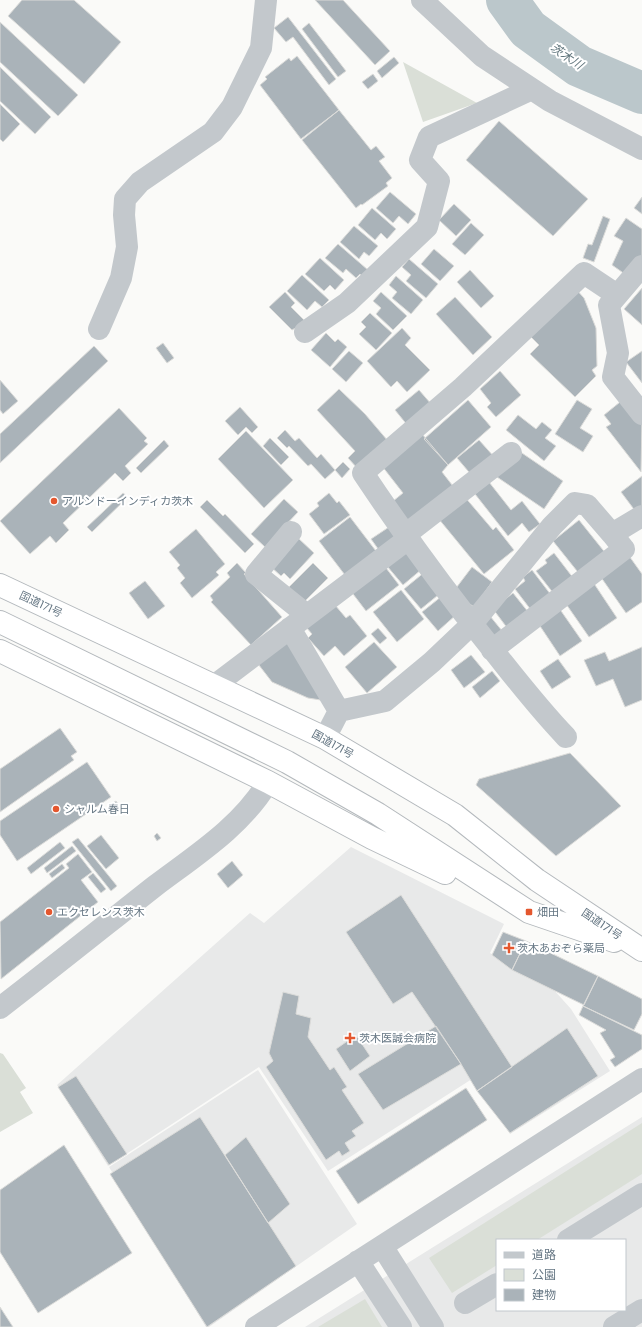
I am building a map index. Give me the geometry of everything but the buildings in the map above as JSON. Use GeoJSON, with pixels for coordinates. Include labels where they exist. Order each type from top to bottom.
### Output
{"type":"FeatureCollection","features":[{"type":"Feature","properties":{"kind":"highway","name":"国道171号"},"geometry":{"type":"LineString","coordinates":[[0,585],[325,738],[455,815],[537,880],[641,950]]}},
{"type":"Feature","properties":{"kind":"highway","name":"国道171号"},"geometry":{"type":"LineString","coordinates":[[4,624],[293,766],[378,814],[529,912],[641,950]]}},
{"type":"Feature","properties":{"kind":"highway"},"geometry":{"type":"LineString","coordinates":[[0,651],[268,782],[372,838],[529,912]]}},
{"type":"Feature","properties":{"kind":"street"},"geometry":{"type":"LineString","coordinates":[[99,330],[121,278],[127,247],[124,215],[125,199],[140,182],[213,132],[232,106],[261,48],[266,0]]}},
{"type":"Feature","properties":{"kind":"street"},"geometry":{"type":"LineString","coordinates":[[422,0],[482,56],[550,101],[642,149]]}},
{"type":"Feature","properties":{"kind":"street"},"geometry":{"type":"LineString","coordinates":[[305,332],[347,303],[427,227],[439,181],[420,160],[429,137],[532,89]]}},
{"type":"Feature","properties":{"kind":"street"},"geometry":{"type":"LineString","coordinates":[[642,266],[609,305],[618,354],[613,377],[642,414]]}},
{"type":"Feature","properties":{"kind":"street"},"geometry":{"type":"LineString","coordinates":[[566,737],[538,708],[472,624],[406,537],[363,473],[463,387],[584,273],[617,295]]}},
{"type":"Feature","properties":{"kind":"street"},"geometry":{"type":"LineString","coordinates":[[214,685],[298,622],[511,453]]}},
{"type":"Feature","properties":{"kind":"street"},"geometry":{"type":"LineString","coordinates":[[339,711],[385,701],[432,662],[472,624],[552,526],[575,503],[587,505],[624,549],[492,650]]}},
{"type":"Feature","properties":{"kind":"street"},"geometry":{"type":"LineString","coordinates":[[612,534],[642,516]]}},
{"type":"Feature","properties":{"kind":"street"},"geometry":{"type":"LineString","coordinates":[[291,532],[256,574],[298,622],[339,711]]}},
{"type":"Feature","properties":{"kind":"street"},"geometry":{"type":"LineString","coordinates":[[325,738],[339,711]]}},
{"type":"Feature","properties":{"kind":"street"},"geometry":{"type":"LineString","coordinates":[[0,1008],[196,856],[233,824],[252,805],[268,782]]}},
{"type":"Feature","properties":{"kind":"street"},"geometry":{"type":"LineString","coordinates":[[256,1327],[642,1079]]}},
{"type":"Feature","properties":{"kind":"street"},"geometry":{"type":"LineString","coordinates":[[570,1239],[642,1194]]}},
{"type":"Feature","properties":{"kind":"street"},"geometry":{"type":"LineString","coordinates":[[382,1246],[433,1327]]}},
{"type":"Feature","properties":{"kind":"street"},"geometry":{"type":"LineString","coordinates":[[358,1261],[401,1327]]}},
{"type":"Feature","properties":{"kind":"street"},"geometry":{"type":"LineString","coordinates":[[465,1304],[496,1285]]}},
{"type":"Feature","properties":{"kind":"street"},"geometry":{"type":"LineString","coordinates":[[614,1327],[642,1310]]}},
{"type":"Feature","properties":{"kind":"shaded area","name":"茨木医誠会病院"},"geometry":{"type":"Polygon","coordinates":[[[351,847],[504,924],[490,953],[554,990],[571,1009],[610,1071],[510,1134],[472,1079],[328,1171],[259,1067],[108,1166],[57,1085],[250,913],[264,923],[351,847]]]}},
{"type":"Feature","properties":{"kind":"shaded area"},"geometry":{"type":"Polygon","coordinates":[[[258,1070],[357,1224],[209,1327],[206,1327],[109,1167],[258,1070]]]}},
{"type":"Feature","properties":{"kind":"shaded area"},"geometry":{"type":"Polygon","coordinates":[[[642,1117],[642,1327],[305,1327],[642,1117]]]}},
{"type":"Feature","properties":{"kind":"green space"},"geometry":{"type":"Polygon","coordinates":[[[403,62],[477,103],[423,122],[403,62]]]}},
{"type":"Feature","properties":{"kind":"green space"},"geometry":{"type":"Polygon","coordinates":[[[0,1053],[3,1054],[26,1088],[20,1092],[33,1113],[0,1132],[0,1053]]]}},
{"type":"Feature","properties":{"kind":"green space"},"geometry":{"type":"Polygon","coordinates":[[[642,1123],[642,1174],[539,1239],[496,1239],[496,1266],[452,1293],[429,1258],[642,1123]]]}},
{"type":"Feature","properties":{"kind":"green space"},"geometry":{"type":"Polygon","coordinates":[[[365,1299],[382,1327],[318,1327],[365,1299]]]}},
{"type":"Feature","properties":{"kind":"waterway","name":"茨木川"},"geometry":{"type":"LineString","coordinates":[[507,0],[528,29],[579,66],[642,93]]}},
{"type":"Feature","properties":{"kind":"place","name":"アルンドーインディカ茨木"},"geometry":{"type":"Point","coordinates":[54,501]}},
{"type":"Feature","properties":{"kind":"place","name":"シャルム春日"},"geometry":{"type":"Point","coordinates":[56,809]}},
{"type":"Feature","properties":{"kind":"place","name":"エクセレンス茨木"},"geometry":{"type":"Point","coordinates":[49,912]}},
{"type":"Feature","properties":{"kind":"place","name":"畑田"},"geometry":{"type":"Point","coordinates":[529,912]}},
{"type":"Feature","properties":{"kind":"place","name":"茨木あおぞら薬局"},"geometry":{"type":"Point","coordinates":[509,948]}},
{"type":"Feature","properties":{"kind":"place","name":"茨木医誠会病院"},"geometry":{"type":"Point","coordinates":[350,1038]}}]}
